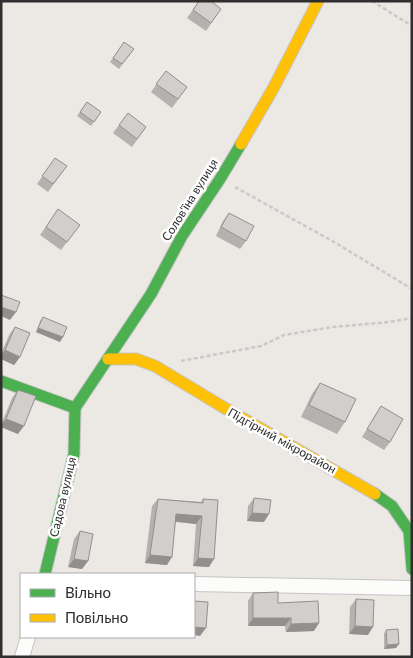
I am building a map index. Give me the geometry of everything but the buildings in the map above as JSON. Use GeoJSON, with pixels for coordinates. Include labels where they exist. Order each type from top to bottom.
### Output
{"type":"FeatureCollection","features":[{"type":"Feature","properties":{"kind":"street","name":"Солов'їна вулиця"},"geometry":{"type":"LineString","coordinates":[[76,408],[151,294],[182,236],[220,179],[274,86],[318,1]]}},
{"type":"Feature","properties":{"kind":"street","name":"Підгірний мікрорайон"},"geometry":{"type":"LineString","coordinates":[[108,359],[136,359],[155,366],[371,491],[392,506],[409,531],[412,569]]}},
{"type":"Feature","properties":{"kind":"street"},"geometry":{"type":"LineString","coordinates":[[1,381],[76,408]]}},
{"type":"Feature","properties":{"kind":"street","name":"Садова вулиця"},"geometry":{"type":"LineString","coordinates":[[45,573],[74,454],[76,408]]}},
{"type":"Feature","properties":{"kind":"street"},"geometry":{"type":"LineString","coordinates":[[195,584],[412,588]]}},
{"type":"Feature","properties":{"kind":"street"},"geometry":{"type":"LineString","coordinates":[[22,657],[28,638]]}},
{"type":"Feature","properties":{"kind":"path"},"geometry":{"type":"LineString","coordinates":[[372,1],[412,26]]}},
{"type":"Feature","properties":{"kind":"path"},"geometry":{"type":"LineString","coordinates":[[220,179],[334,242],[412,289]]}},
{"type":"Feature","properties":{"kind":"path"},"geometry":{"type":"LineString","coordinates":[[155,366],[261,346],[284,335],[412,318]]}},
{"type":"Feature","properties":{"kind":"traffic: fast"},"geometry":{"type":"LineString","coordinates":[[75,408],[151,294],[182,236],[241,144]]}},
{"type":"Feature","properties":{"kind":"traffic: fast"},"geometry":{"type":"LineString","coordinates":[[1,381],[75,408],[74,454],[45,573]]}},
{"type":"Feature","properties":{"kind":"traffic: fast"},"geometry":{"type":"LineString","coordinates":[[375,494],[392,506],[409,531],[412,569]]}},
{"type":"Feature","properties":{"kind":"traffic: slow"},"geometry":{"type":"LineString","coordinates":[[241,144],[274,87],[318,1]]}},
{"type":"Feature","properties":{"kind":"traffic: slow"},"geometry":{"type":"LineString","coordinates":[[108,359],[136,359],[155,366],[375,494]]}}]}
